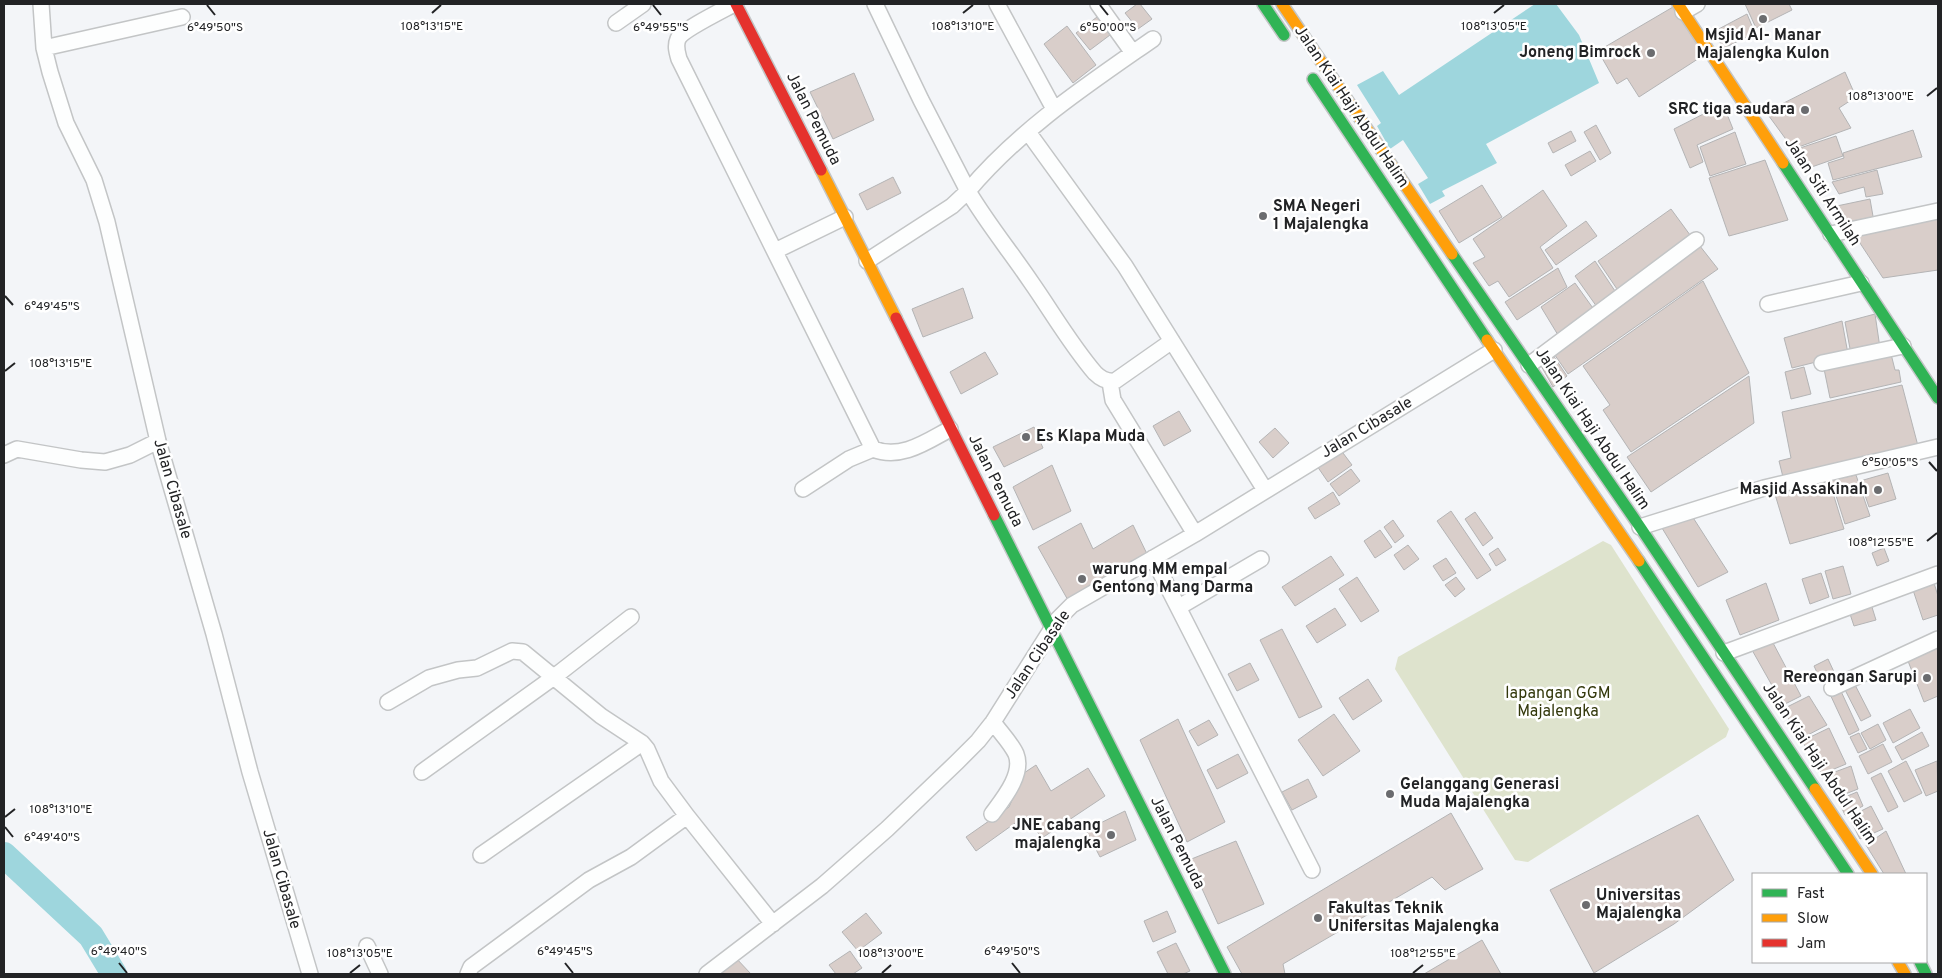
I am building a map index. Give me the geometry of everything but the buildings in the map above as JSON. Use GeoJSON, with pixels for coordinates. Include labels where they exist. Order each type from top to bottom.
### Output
{"type":"FeatureCollection","features":[{"type":"Feature","properties":{"kind":"main road","name":"Jalan Pemuda"},"geometry":{"type":"LineString","coordinates":[[735,4],[845,217],[1225,974]]}},
{"type":"Feature","properties":{"kind":"main road","name":"Jalan Kiai Haji Abdul Halim"},"geometry":{"type":"LineString","coordinates":[[1263,4],[1290,45]]}},
{"type":"Feature","properties":{"kind":"main road","name":"Jalan Kiai Haji Abdul Halim"},"geometry":{"type":"LineString","coordinates":[[1282,4],[1640,527],[1870,869]]}},
{"type":"Feature","properties":{"kind":"main road","name":"Jalan Siti Armilah"},"geometry":{"type":"LineString","coordinates":[[1680,8],[1938,398]]}},
{"type":"Feature","properties":{"kind":"main road","name":"Jalan Kiai Haji Abdul Halim"},"geometry":{"type":"LineString","coordinates":[[1307,70],[1848,873]]}},
{"type":"Feature","properties":{"kind":"main road"},"geometry":{"type":"LineString","coordinates":[[1853,873],[1870,869]]}},
{"type":"Feature","properties":{"kind":"main road"},"geometry":{"type":"LineString","coordinates":[[1899,963],[1905,974]]}},
{"type":"Feature","properties":{"kind":"street","name":"Jalan Cibasale"},"geometry":{"type":"LineString","coordinates":[[42,4],[44,48],[66,123],[94,180],[108,222],[158,441],[214,634],[250,772],[310,974]]}},
{"type":"Feature","properties":{"kind":"street"},"geometry":{"type":"LineString","coordinates":[[735,4],[687,30],[678,38],[676,47],[683,67],[873,449],[883,453],[898,453],[912,449],[950,429]]}},
{"type":"Feature","properties":{"kind":"street"},"geometry":{"type":"LineString","coordinates":[[875,4],[921,100],[968,191],[986,220],[1096,374],[1104,381],[1115,381],[1172,341]]}},
{"type":"Feature","properties":{"kind":"street"},"geometry":{"type":"LineString","coordinates":[[997,4],[1054,109]]}},
{"type":"Feature","properties":{"kind":"street"},"geometry":{"type":"LineString","coordinates":[[1098,4],[1133,53]]}},
{"type":"Feature","properties":{"kind":"street"},"geometry":{"type":"LineString","coordinates":[[1680,8],[1697,4]]}},
{"type":"Feature","properties":{"kind":"street"},"geometry":{"type":"LineString","coordinates":[[616,23],[639,5]]}},
{"type":"Feature","properties":{"kind":"street"},"geometry":{"type":"LineString","coordinates":[[44,48],[182,17]]}},
{"type":"Feature","properties":{"kind":"street"},"geometry":{"type":"LineString","coordinates":[[867,261],[952,206],[1008,148],[1054,109],[1153,39]]}},
{"type":"Feature","properties":{"kind":"street"},"geometry":{"type":"LineString","coordinates":[[1028,132],[1125,266],[1265,490]]}},
{"type":"Feature","properties":{"kind":"street"},"geometry":{"type":"LineString","coordinates":[[1831,234],[1938,211]]}},
{"type":"Feature","properties":{"kind":"street"},"geometry":{"type":"LineString","coordinates":[[775,251],[845,217]]}},
{"type":"Feature","properties":{"kind":"street"},"geometry":{"type":"LineString","coordinates":[[1529,365],[1696,240]]}},
{"type":"Feature","properties":{"kind":"street"},"geometry":{"type":"LineString","coordinates":[[1768,304],[1861,283]]}},
{"type":"Feature","properties":{"kind":"street"},"geometry":{"type":"LineString","coordinates":[[1822,363],[1903,346]]}},
{"type":"Feature","properties":{"kind":"street","name":"Jalan Cibasale"},"geometry":{"type":"LineString","coordinates":[[707,974],[822,886],[886,829],[978,741],[993,722],[1058,619],[1072,605],[1195,534],[1494,350]]}},
{"type":"Feature","properties":{"kind":"street"},"geometry":{"type":"LineString","coordinates":[[1110,382],[1113,400],[1195,534]]}},
{"type":"Feature","properties":{"kind":"street"},"geometry":{"type":"LineString","coordinates":[[4,455],[17,449],[81,460],[105,462],[130,455],[158,441]]}},
{"type":"Feature","properties":{"kind":"street"},"geometry":{"type":"LineString","coordinates":[[1640,527],[1764,488],[1938,447]]}},
{"type":"Feature","properties":{"kind":"street"},"geometry":{"type":"LineString","coordinates":[[803,489],[849,459],[873,449]]}},
{"type":"Feature","properties":{"kind":"street"},"geometry":{"type":"LineString","coordinates":[[1153,558],[1312,870]]}},
{"type":"Feature","properties":{"kind":"street"},"geometry":{"type":"LineString","coordinates":[[1179,607],[1261,559]]}},
{"type":"Feature","properties":{"kind":"street"},"geometry":{"type":"LineString","coordinates":[[1724,653],[1938,574]]}},
{"type":"Feature","properties":{"kind":"street"},"geometry":{"type":"LineString","coordinates":[[422,772],[554,678],[631,617]]}},
{"type":"Feature","properties":{"kind":"street"},"geometry":{"type":"LineString","coordinates":[[1832,688],[1938,639]]}},
{"type":"Feature","properties":{"kind":"street"},"geometry":{"type":"LineString","coordinates":[[388,702],[429,678],[458,670],[477,668],[518,650],[535,659],[554,678],[601,716],[642,743],[661,782],[774,924]]}},
{"type":"Feature","properties":{"kind":"street"},"geometry":{"type":"LineString","coordinates":[[992,814],[1005,796],[1017,771],[1016,755],[993,722]]}},
{"type":"Feature","properties":{"kind":"street"},"geometry":{"type":"LineString","coordinates":[[481,855],[642,743]]}},
{"type":"Feature","properties":{"kind":"street"},"geometry":{"type":"LineString","coordinates":[[468,974],[472,967],[588,880],[631,857],[687,816]]}},
{"type":"Feature","properties":{"kind":"street"},"geometry":{"type":"LineString","coordinates":[[366,946],[380,974]]}},
{"type":"Feature","properties":{"kind":"green space","name":"lapangan GGM Majalengka"},"geometry":{"type":"Polygon","coordinates":[[[1603,541],[1611,545],[1729,729],[1726,737],[1528,862],[1515,860],[1395,669],[1398,657],[1603,541]]]}},
{"type":"Feature","properties":{"kind":"water"},"geometry":{"type":"Polygon","coordinates":[[[1535,4],[1556,4],[1579,35],[1599,83],[1486,144],[1497,163],[1442,191],[1445,196],[1430,204],[1418,184],[1428,178],[1403,140],[1390,149],[1377,126],[1381,123],[1357,85],[1383,71],[1399,95],[1535,4]]]}},
{"type":"Feature","properties":{"kind":"waterway"},"geometry":{"type":"LineString","coordinates":[[4,855],[91,936],[114,974]]}},
{"type":"Feature","properties":{"kind":"traffic: fast"},"geometry":{"type":"LineString","coordinates":[[1263,4],[1284,35]]}},
{"type":"Feature","properties":{"kind":"traffic: fast"},"geometry":{"type":"LineString","coordinates":[[1313,79],[1487,340]]}},
{"type":"Feature","properties":{"kind":"traffic: fast"},"geometry":{"type":"LineString","coordinates":[[1783,163],[1938,398]]}},
{"type":"Feature","properties":{"kind":"traffic: fast"},"geometry":{"type":"LineString","coordinates":[[1452,254],[1640,527],[1815,789]]}},
{"type":"Feature","properties":{"kind":"traffic: fast"},"geometry":{"type":"LineString","coordinates":[[994,515],[1225,974]]}},
{"type":"Feature","properties":{"kind":"traffic: fast"},"geometry":{"type":"LineString","coordinates":[[1639,561],[1847,873]]}},
{"type":"Feature","properties":{"kind":"traffic: fast"},"geometry":{"type":"LineString","coordinates":[[1920,963],[1926,974]]}},
{"type":"Feature","properties":{"kind":"traffic: slow"},"geometry":{"type":"LineString","coordinates":[[1282,4],[1452,254]]}},
{"type":"Feature","properties":{"kind":"traffic: slow"},"geometry":{"type":"LineString","coordinates":[[1678,4],[1783,163]]}},
{"type":"Feature","properties":{"kind":"traffic: slow"},"geometry":{"type":"LineString","coordinates":[[821,170],[896,318]]}},
{"type":"Feature","properties":{"kind":"traffic: slow"},"geometry":{"type":"LineString","coordinates":[[1487,340],[1639,561]]}},
{"type":"Feature","properties":{"kind":"traffic: slow"},"geometry":{"type":"LineString","coordinates":[[1815,789],[1871,873]]}},
{"type":"Feature","properties":{"kind":"traffic: slow"},"geometry":{"type":"LineString","coordinates":[[1899,963],[1905,974]]}},
{"type":"Feature","properties":{"kind":"traffic: jam"},"geometry":{"type":"LineString","coordinates":[[736,4],[821,170]]}},
{"type":"Feature","properties":{"kind":"traffic: jam"},"geometry":{"type":"LineString","coordinates":[[896,318],[994,515]]}},
{"type":"Feature","properties":{"kind":"place","name":"Msjid Al- Manar Majalengka Kulon"},"geometry":{"type":"Point","coordinates":[1763,19]}},
{"type":"Feature","properties":{"kind":"place","name":"Joneng Bimrock"},"geometry":{"type":"Point","coordinates":[1651,53]}},
{"type":"Feature","properties":{"kind":"place","name":"SRC tiga saudara"},"geometry":{"type":"Point","coordinates":[1805,110]}},
{"type":"Feature","properties":{"kind":"place","name":"SMA Negeri 1 Majalengka"},"geometry":{"type":"Point","coordinates":[1263,216]}},
{"type":"Feature","properties":{"kind":"place","name":"Es Klapa Muda"},"geometry":{"type":"Point","coordinates":[1026,437]}},
{"type":"Feature","properties":{"kind":"place","name":"Masjid Assakinah"},"geometry":{"type":"Point","coordinates":[1878,490]}},
{"type":"Feature","properties":{"kind":"place","name":"warung MM empal Gentong Mang Darma"},"geometry":{"type":"Point","coordinates":[1082,579]}},
{"type":"Feature","properties":{"kind":"place","name":"Rereongan Sarupi"},"geometry":{"type":"Point","coordinates":[1927,678]}},
{"type":"Feature","properties":{"kind":"place","name":"Gelanggang Generasi Muda Majalengka"},"geometry":{"type":"Point","coordinates":[1390,794]}},
{"type":"Feature","properties":{"kind":"place","name":"JNE cabang majalengka"},"geometry":{"type":"Point","coordinates":[1111,835]}},
{"type":"Feature","properties":{"kind":"place","name":"Universitas Majalengka"},"geometry":{"type":"Point","coordinates":[1586,905]}},
{"type":"Feature","properties":{"kind":"place","name":"Fakultas Teknik Unifersitas Majalengka"},"geometry":{"type":"Point","coordinates":[1318,918]}}]}
